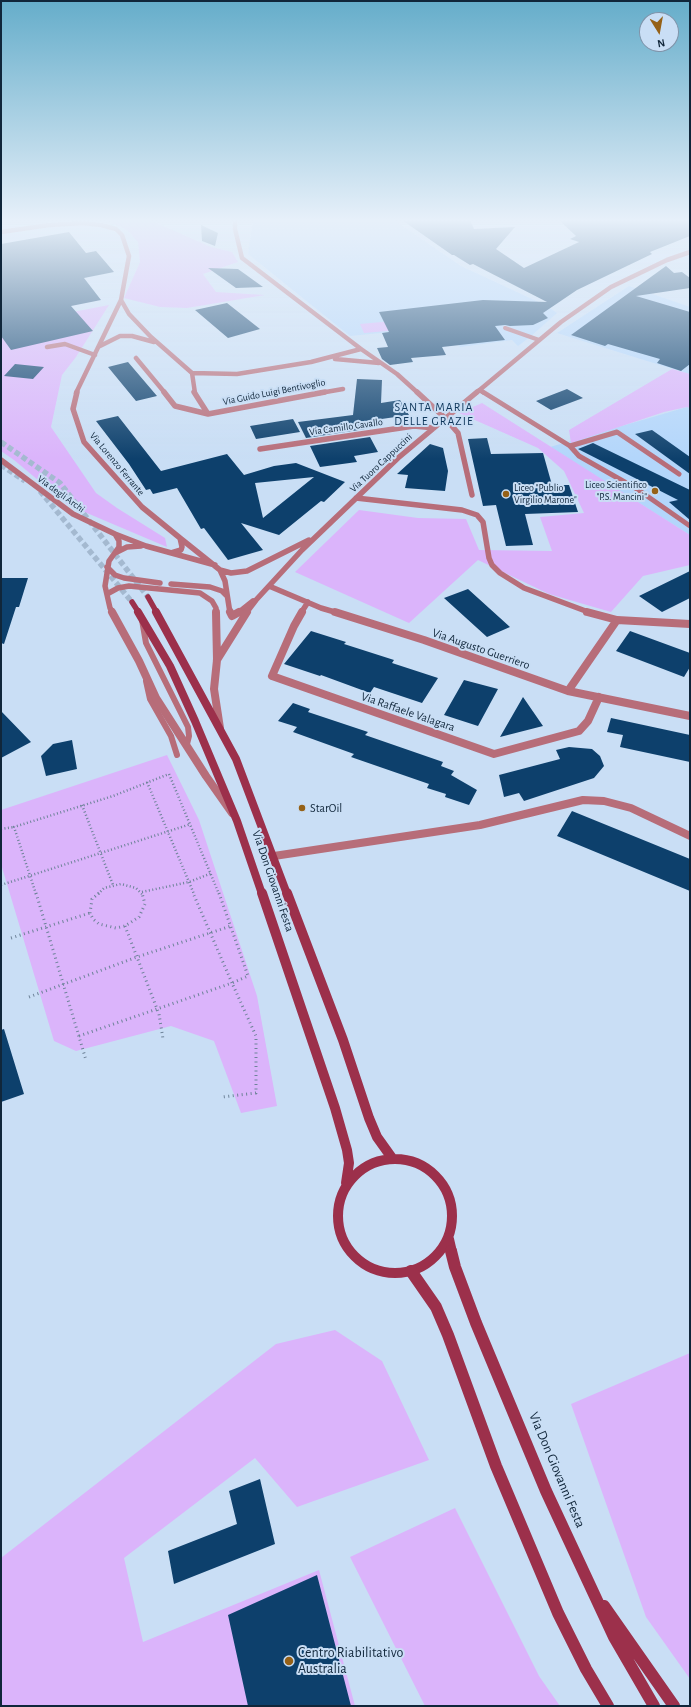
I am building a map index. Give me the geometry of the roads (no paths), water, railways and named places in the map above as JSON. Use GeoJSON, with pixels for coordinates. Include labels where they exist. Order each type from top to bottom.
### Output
{"type":"FeatureCollection","features":[{"type":"Feature","properties":{"kind":"main road","name":"Via Don Giovanni Festa"},"geometry":{"type":"LineString","coordinates":[[148,597],[236,760],[274,856],[343,1040],[369,1118],[377,1137],[392,1158]]}},
{"type":"Feature","properties":{"kind":"main road","name":"Via Don Giovanni Festa"},"geometry":{"type":"LineString","coordinates":[[132,602],[170,666],[237,821],[335,1108],[347,1150],[349,1163],[346,1183]]}},
{"type":"Feature","properties":{"kind":"main road"},"geometry":{"type":"LineString","coordinates":[[392,1158],[408,1160],[424,1166],[436,1177],[446,1190],[452,1206],[453,1223],[449,1239],[434,1260],[411,1272],[395,1273],[378,1270],[364,1263],[352,1253],[343,1240],[338,1218],[340,1196],[346,1183],[355,1173],[366,1165],[379,1160],[392,1158]]}},
{"type":"Feature","properties":{"kind":"main road","name":"Via Don Giovanni Festa"},"geometry":{"type":"LineString","coordinates":[[449,1239],[455,1267],[476,1323],[546,1491],[594,1590],[614,1637],[654,1706]]}},
{"type":"Feature","properties":{"kind":"main road"},"geometry":{"type":"LineString","coordinates":[[411,1272],[436,1307],[448,1335],[496,1466],[558,1613],[586,1669],[608,1706]]}},
{"type":"Feature","properties":{"kind":"main road"},"geometry":{"type":"LineString","coordinates":[[594,1590],[674,1706]]}},
{"type":"Feature","properties":{"kind":"street"},"geometry":{"type":"LineString","coordinates":[[121,300],[129,314],[192,374],[237,374],[311,362],[342,359],[368,361],[386,365]]}},
{"type":"Feature","properties":{"kind":"street","name":"Via Lorenzo Ferrante"},"geometry":{"type":"LineString","coordinates":[[121,300],[75,396],[73,409],[84,442],[142,507],[218,568]]}},
{"type":"Feature","properties":{"kind":"street"},"geometry":{"type":"LineString","coordinates":[[296,300],[361,349],[386,365],[445,418],[458,433],[472,496]]}},
{"type":"Feature","properties":{"kind":"street","name":"Via Tuoro Cappuccini"},"geometry":{"type":"LineString","coordinates":[[217,660],[241,620],[256,600],[318,534],[398,458],[561,322],[593,300]]}},
{"type":"Feature","properties":{"kind":"street"},"geometry":{"type":"LineString","coordinates":[[100,346],[120,336],[146,338],[158,343]]}},
{"type":"Feature","properties":{"kind":"street"},"geometry":{"type":"LineString","coordinates":[[47,347],[65,344],[95,355]]}},
{"type":"Feature","properties":{"kind":"street"},"geometry":{"type":"LineString","coordinates":[[311,362],[361,349]]}},
{"type":"Feature","properties":{"kind":"street","name":"Via Guido Luigi Bentivoglio"},"geometry":{"type":"LineString","coordinates":[[136,358],[175,406],[208,414],[343,389]]}},
{"type":"Feature","properties":{"kind":"street","name":"Via Guido Luigi Bentivoglio"},"geometry":{"type":"LineString","coordinates":[[192,374],[194,392],[208,414]]}},
{"type":"Feature","properties":{"kind":"street","name":"Via Camillo Cavallo"},"geometry":{"type":"LineString","coordinates":[[260,449],[414,426],[434,428]]}},
{"type":"Feature","properties":{"kind":"street","name":"Via degli Archi"},"geometry":{"type":"LineString","coordinates":[[1,460],[73,514],[96,526],[146,546],[231,573],[247,571],[273,559],[318,534]]}},
{"type":"Feature","properties":{"kind":"street"},"geometry":{"type":"LineString","coordinates":[[356,498],[462,510],[478,515],[483,522],[489,558],[492,565],[500,573],[524,588],[582,611],[617,620],[690,624]]}},
{"type":"Feature","properties":{"kind":"street"},"geometry":{"type":"LineString","coordinates":[[115,534],[119,541],[119,547],[109,561],[105,586],[110,608],[145,673],[156,698],[177,733],[187,744],[206,776],[237,821]]}},
{"type":"Feature","properties":{"kind":"street"},"geometry":{"type":"LineString","coordinates":[[171,553],[181,550],[182,547],[180,538]]}},
{"type":"Feature","properties":{"kind":"street"},"geometry":{"type":"LineString","coordinates":[[115,553],[127,548],[146,546]]}},
{"type":"Feature","properties":{"kind":"street"},"geometry":{"type":"LineString","coordinates":[[107,567],[115,575],[124,578],[210,588],[222,591],[227,596]]}},
{"type":"Feature","properties":{"kind":"street"},"geometry":{"type":"LineString","coordinates":[[218,568],[225,581],[230,613],[232,616],[236,615],[245,606],[256,600]]}},
{"type":"Feature","properties":{"kind":"street"},"geometry":{"type":"LineString","coordinates":[[107,594],[118,588],[129,586],[200,593],[212,601],[216,608],[217,660],[214,689],[220,728]]}},
{"type":"Feature","properties":{"kind":"street","name":"Via Augusto Guerriero"},"geometry":{"type":"LineString","coordinates":[[269,586],[321,608],[424,640],[568,691],[690,716]]}},
{"type":"Feature","properties":{"kind":"street","name":"Via Raffaele Valagara"},"geometry":{"type":"LineString","coordinates":[[308,602],[294,626],[272,676],[494,754],[579,731],[588,721],[599,697]]}},
{"type":"Feature","properties":{"kind":"street"},"geometry":{"type":"LineString","coordinates":[[568,691],[617,620]]}},
{"type":"Feature","properties":{"kind":"street"},"geometry":{"type":"LineString","coordinates":[[274,856],[480,825],[559,804],[583,800],[604,802],[631,808],[690,836]]}},
{"type":"Feature","properties":{"kind":"lane"},"geometry":{"type":"LineString","coordinates":[[505,328],[539,340]]}},
{"type":"Feature","properties":{"kind":"lane"},"geometry":{"type":"LineString","coordinates":[[478,390],[570,446],[580,456],[637,489],[690,526]]}},
{"type":"Feature","properties":{"kind":"lane"},"geometry":{"type":"LineString","coordinates":[[570,446],[617,432],[678,474]]}},
{"type":"Feature","properties":{"kind":"lane"},"geometry":{"type":"LineString","coordinates":[[141,618],[146,643],[188,727],[189,736],[187,744]]}},
{"type":"Feature","properties":{"kind":"lane"},"geometry":{"type":"LineString","coordinates":[[145,673],[150,699],[171,736],[177,755]]}},
{"type":"Feature","properties":{"kind":"tunnel"},"geometry":{"type":"LineString","coordinates":[[1,442],[60,483],[148,597]]}},
{"type":"Feature","properties":{"kind":"tunnel"},"geometry":{"type":"LineString","coordinates":[[1,465],[25,481]]}},
{"type":"Feature","properties":{"kind":"tunnel"},"geometry":{"type":"LineString","coordinates":[[40,491],[132,602]]}},
{"type":"Feature","properties":{"kind":"place","name":"Liceo Scientifico \"P.S. Mancini\""},"geometry":{"type":"Point","coordinates":[655,491]}},
{"type":"Feature","properties":{"kind":"place","name":"Liceo \"Publio Virgilio Marone\""},"geometry":{"type":"Point","coordinates":[506,494]}},
{"type":"Feature","properties":{"kind":"place","name":"StarOil"},"geometry":{"type":"Point","coordinates":[302,808]}},
{"type":"Feature","properties":{"kind":"place","name":"Centro Riabilitativo Australia"},"geometry":{"type":"Point","coordinates":[289,1661]}},
{"type":"Feature","properties":{"kind":"district","name":"SANTA MARIA DELLE GRAZIE"},"geometry":{"type":"Point","coordinates":[434,414]}}]}
